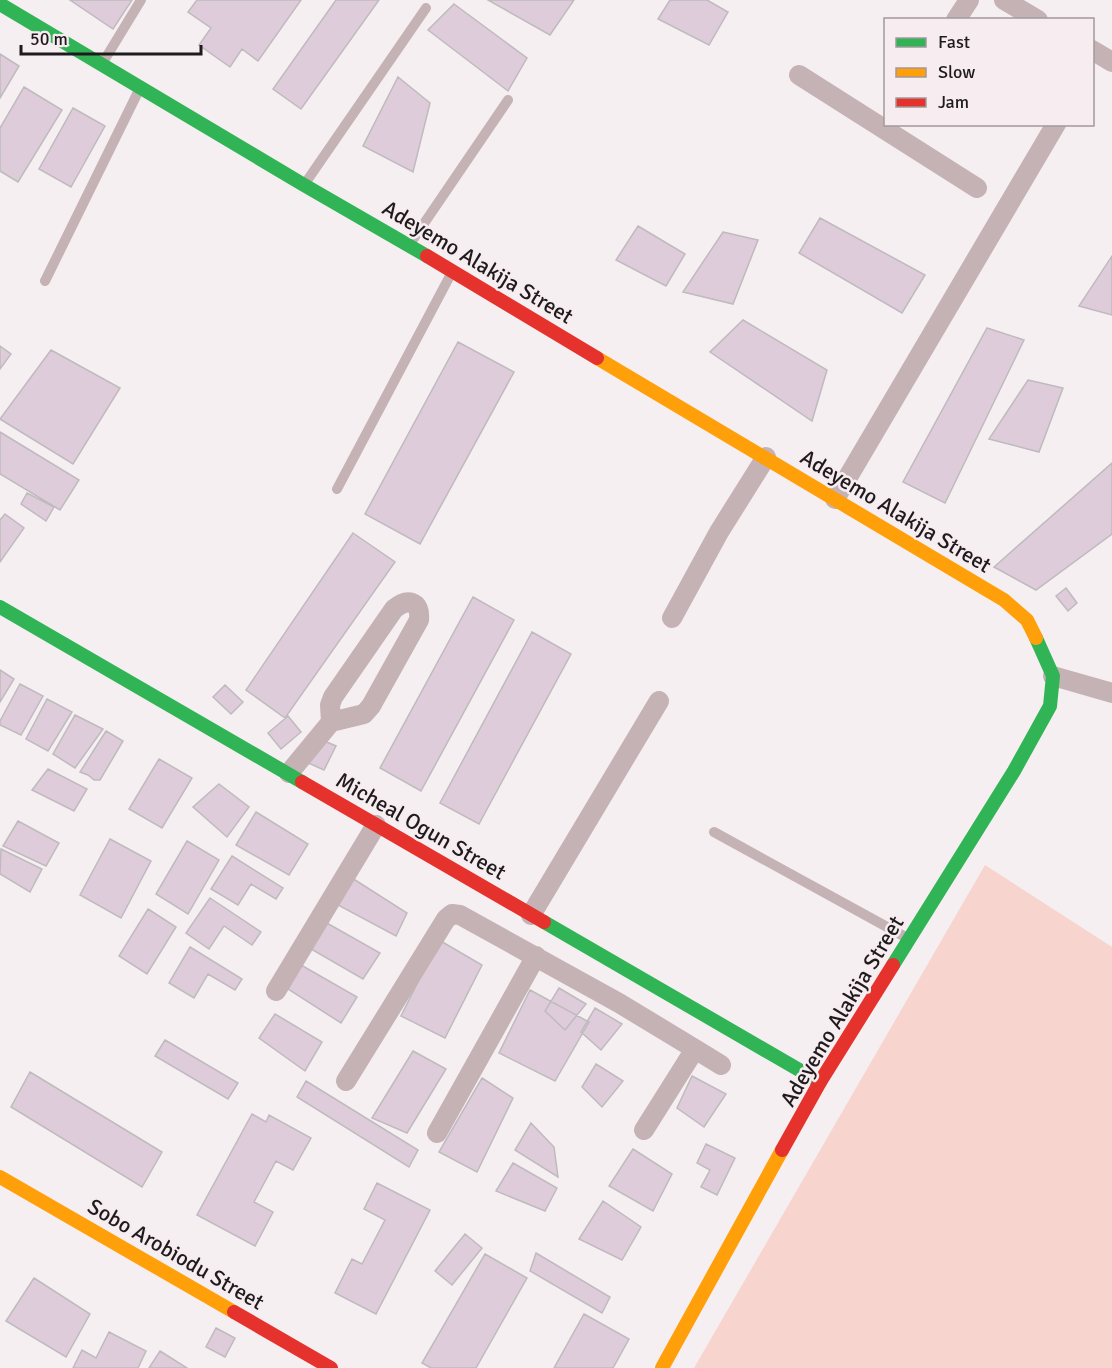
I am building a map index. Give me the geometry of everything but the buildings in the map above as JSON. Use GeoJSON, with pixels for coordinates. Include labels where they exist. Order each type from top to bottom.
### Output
{"type":"FeatureCollection","features":[{"type":"Feature","properties":{"kind":"street"},"geometry":{"type":"LineString","coordinates":[[957,18],[969,0]]}},
{"type":"Feature","properties":{"kind":"street"},"geometry":{"type":"LineString","coordinates":[[1004,0],[1035,18]]}},
{"type":"Feature","properties":{"kind":"street","name":"Adeyemo Alakija Street"},"geometry":{"type":"LineString","coordinates":[[0,4],[766,457],[1004,600],[1027,620],[1053,676],[1050,706],[1014,771],[820,1082],[662,1368]]}},
{"type":"Feature","properties":{"kind":"street"},"geometry":{"type":"LineString","coordinates":[[799,75],[885,127],[977,188]]}},
{"type":"Feature","properties":{"kind":"street"},"geometry":{"type":"LineString","coordinates":[[835,500],[1055,126]]}},
{"type":"Feature","properties":{"kind":"street"},"geometry":{"type":"LineString","coordinates":[[672,618],[719,532],[766,457]]}},
{"type":"Feature","properties":{"kind":"street"},"geometry":{"type":"LineString","coordinates":[[289,773],[331,722],[364,714],[371,706],[419,620],[420,612],[412,602],[405,602],[393,609],[333,697],[330,705],[331,722]]}},
{"type":"Feature","properties":{"kind":"street","name":"Micheal Ogun Street"},"geometry":{"type":"LineString","coordinates":[[0,607],[820,1082]]}},
{"type":"Feature","properties":{"kind":"street"},"geometry":{"type":"LineString","coordinates":[[1053,676],[1112,693]]}},
{"type":"Feature","properties":{"kind":"street"},"geometry":{"type":"LineString","coordinates":[[531,915],[659,701]]}},
{"type":"Feature","properties":{"kind":"street"},"geometry":{"type":"LineString","coordinates":[[276,991],[376,825]]}},
{"type":"Feature","properties":{"kind":"street"},"geometry":{"type":"LineString","coordinates":[[346,1081],[439,930],[452,915],[460,915],[536,956],[721,1065]]}},
{"type":"Feature","properties":{"kind":"street"},"geometry":{"type":"LineString","coordinates":[[437,1133],[536,956]]}},
{"type":"Feature","properties":{"kind":"street"},"geometry":{"type":"LineString","coordinates":[[619,1003],[635,975]]}},
{"type":"Feature","properties":{"kind":"street"},"geometry":{"type":"LineString","coordinates":[[644,1130],[695,1049]]}},
{"type":"Feature","properties":{"kind":"street","name":"Sobo Arobiodu Street"},"geometry":{"type":"LineString","coordinates":[[0,1177],[331,1368]]}},
{"type":"Feature","properties":{"kind":"lane"},"geometry":{"type":"LineString","coordinates":[[101,65],[141,0]]}},
{"type":"Feature","properties":{"kind":"lane"},"geometry":{"type":"LineString","coordinates":[[304,185],[426,8]]}},
{"type":"Feature","properties":{"kind":"lane"},"geometry":{"type":"LineString","coordinates":[[45,281],[140,88]]}},
{"type":"Feature","properties":{"kind":"lane"},"geometry":{"type":"LineString","coordinates":[[409,244],[508,100]]}},
{"type":"Feature","properties":{"kind":"lane"},"geometry":{"type":"LineString","coordinates":[[337,489],[452,272]]}},
{"type":"Feature","properties":{"kind":"lane"},"geometry":{"type":"LineString","coordinates":[[714,832],[910,939]]}},
{"type":"Feature","properties":{"kind":"shaded area"},"geometry":{"type":"Polygon","coordinates":[[[985,865],[1112,947],[1112,1368],[694,1368],[985,865]]]}},
{"type":"Feature","properties":{"kind":"traffic: fast"},"geometry":{"type":"LineString","coordinates":[[0,4],[427,256]]}},
{"type":"Feature","properties":{"kind":"traffic: fast"},"geometry":{"type":"LineString","coordinates":[[0,607],[302,782]]}},
{"type":"Feature","properties":{"kind":"traffic: fast"},"geometry":{"type":"LineString","coordinates":[[893,965],[1014,771],[1050,706],[1053,676],[1036,638]]}},
{"type":"Feature","properties":{"kind":"traffic: fast"},"geometry":{"type":"LineString","coordinates":[[544,922],[820,1082]]}},
{"type":"Feature","properties":{"kind":"traffic: slow"},"geometry":{"type":"LineString","coordinates":[[597,358],[1004,600],[1027,620],[1036,638]]}},
{"type":"Feature","properties":{"kind":"traffic: slow"},"geometry":{"type":"LineString","coordinates":[[662,1368],[782,1150]]}},
{"type":"Feature","properties":{"kind":"traffic: slow"},"geometry":{"type":"LineString","coordinates":[[0,1177],[234,1312]]}},
{"type":"Feature","properties":{"kind":"traffic: jam"},"geometry":{"type":"LineString","coordinates":[[427,256],[597,358]]}},
{"type":"Feature","properties":{"kind":"traffic: jam"},"geometry":{"type":"LineString","coordinates":[[302,782],[544,922]]}},
{"type":"Feature","properties":{"kind":"traffic: jam"},"geometry":{"type":"LineString","coordinates":[[782,1150],[820,1082],[893,965]]}},
{"type":"Feature","properties":{"kind":"traffic: jam"},"geometry":{"type":"LineString","coordinates":[[234,1312],[331,1368]]}}]}
